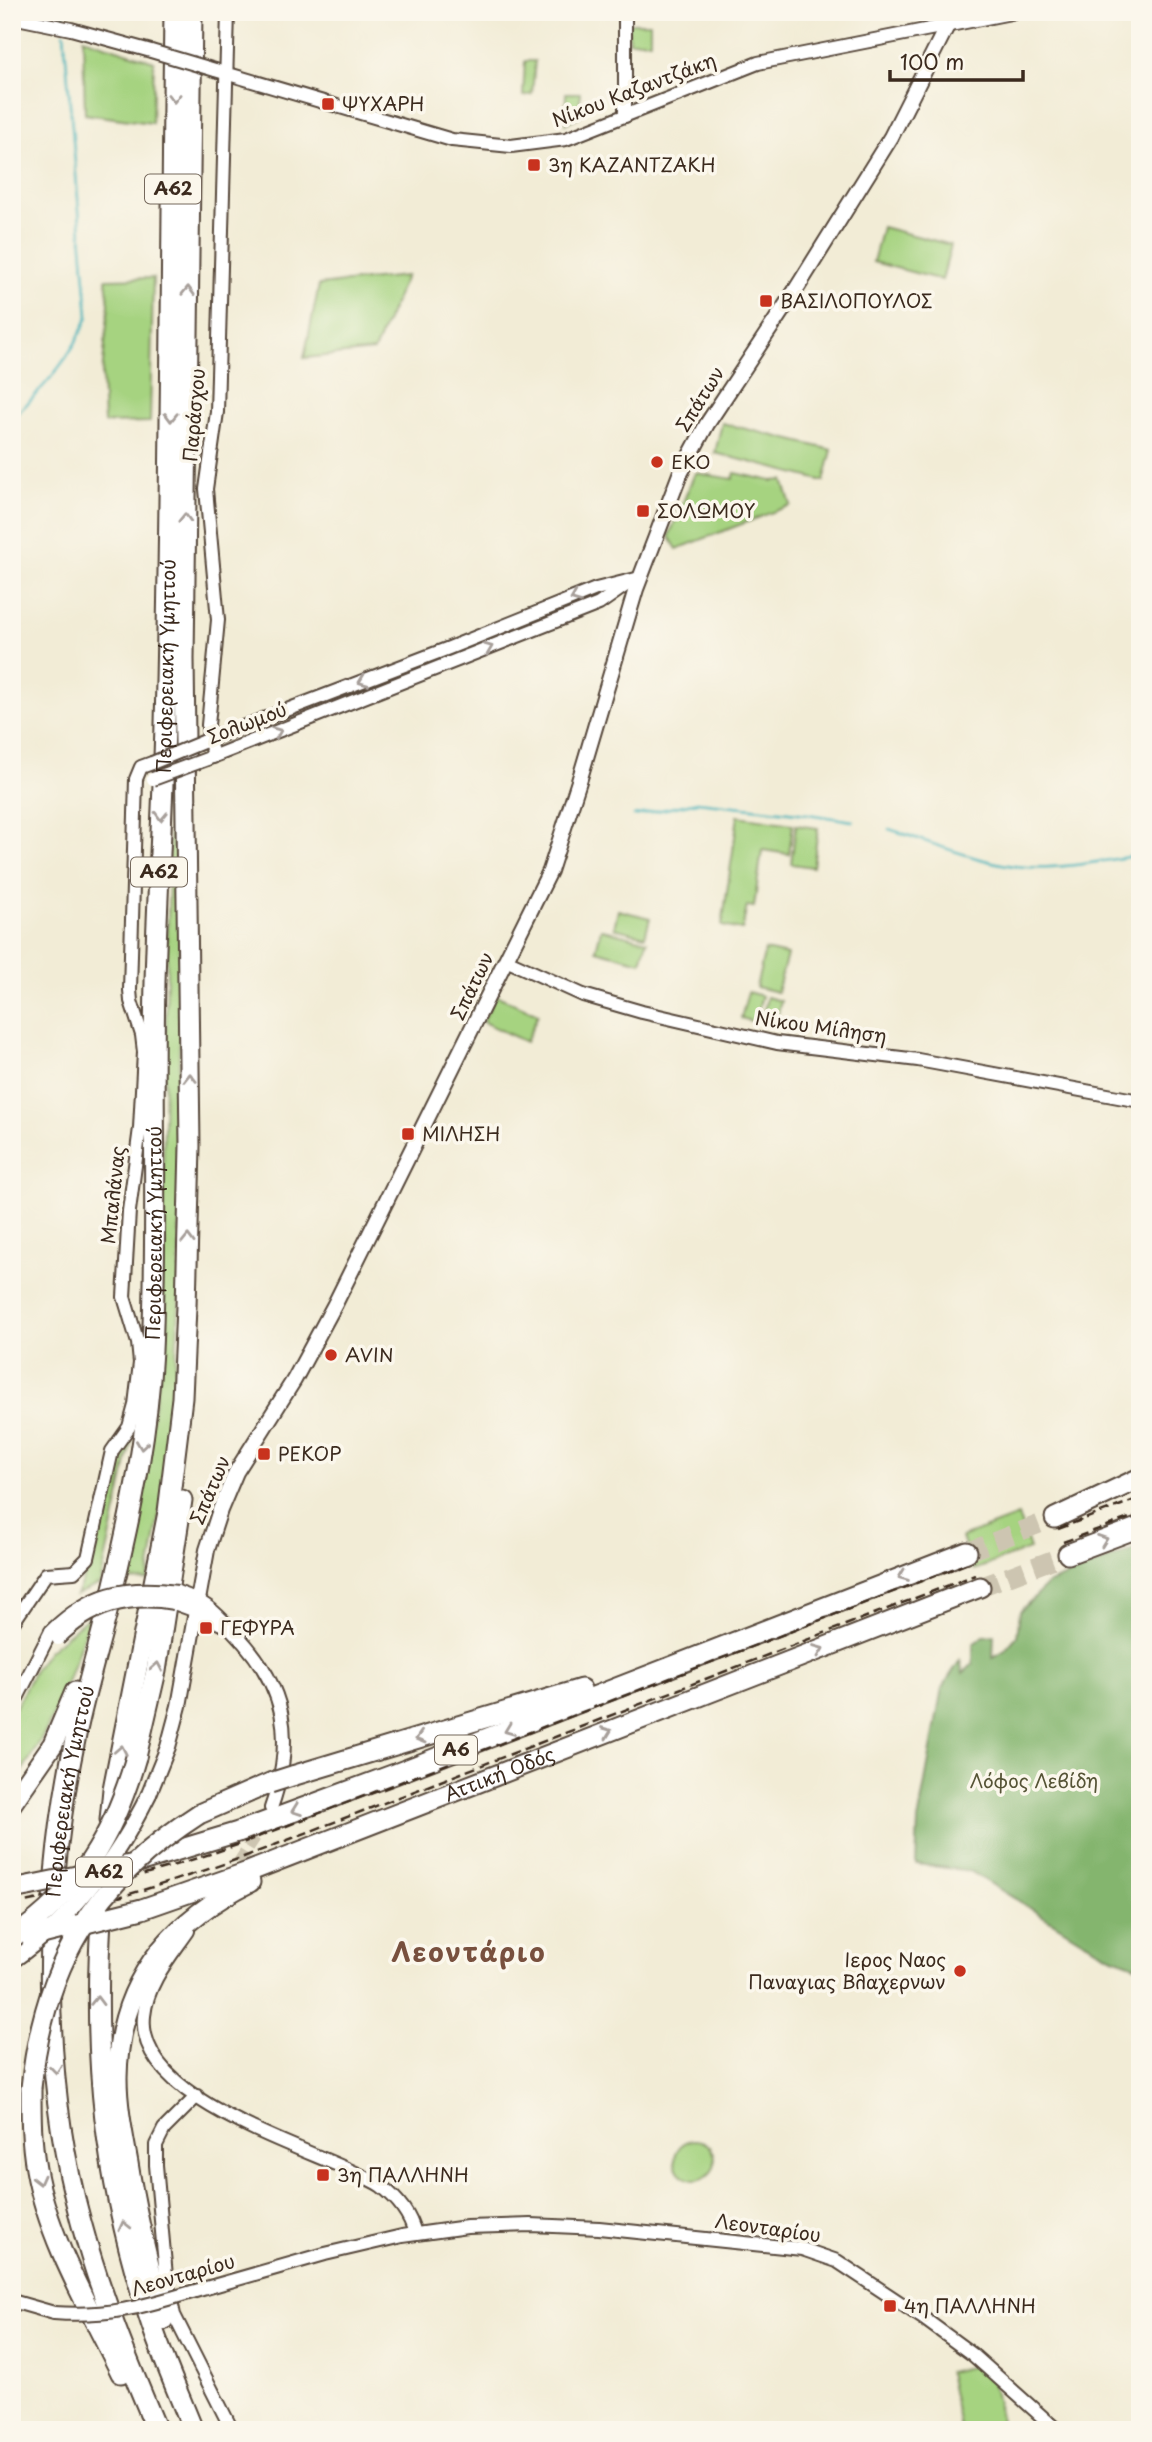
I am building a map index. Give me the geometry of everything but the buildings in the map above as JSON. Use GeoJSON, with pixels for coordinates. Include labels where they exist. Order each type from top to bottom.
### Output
{"type":"FeatureCollection","features":[{"type":"Feature","properties":{"kind":"highway","name":"Περιφερειακή Υμηττού"},"geometry":{"type":"LineString","coordinates":[[157,2430],[105,2299],[70,2178],[53,2040],[50,1964],[56,1867],[67,1780],[134,1495],[149,1396],[153,1303],[155,980],[165,728],[172,362],[174,12]]}},
{"type":"Feature","properties":{"kind":"highway","name":"Περιφερειακή Υμηττού"},"geometry":{"type":"LineString","coordinates":[[192,12],[184,696],[190,1146],[187,1307],[182,1398],[168,1512],[113,1789],[103,1884],[96,2014],[102,2101],[121,2215],[152,2326],[194,2430]]}},
{"type":"Feature","properties":{"kind":"highway"},"geometry":{"type":"LineString","coordinates":[[18,1938],[61,1898],[85,1871],[117,1814],[136,1757],[156,1671],[186,1479],[190,1329],[187,1307]]}},
{"type":"Feature","properties":{"kind":"highway"},"geometry":{"type":"LineString","coordinates":[[1140,1478],[1055,1518],[1140,1486]]}},
{"type":"Feature","properties":{"kind":"highway"},"geometry":{"type":"LineString","coordinates":[[12,1803],[53,1744],[69,1711],[96,1629],[107,1579],[134,1495]]}},
{"type":"Feature","properties":{"kind":"highway"},"geometry":{"type":"LineString","coordinates":[[1068,1553],[1139,1527]]}},
{"type":"Feature","properties":{"kind":"highway","name":"Αττική Οδός"},"geometry":{"type":"LineString","coordinates":[[20,1888],[130,1865],[238,1832],[382,1779],[967,1552]]}},
{"type":"Feature","properties":{"kind":"highway","name":"Αττική Οδός"},"geometry":{"type":"LineString","coordinates":[[18,1938],[142,1909],[213,1885],[980,1587]]}},
{"type":"Feature","properties":{"kind":"highway"},"geometry":{"type":"LineString","coordinates":[[148,2430],[68,2263],[36,2171],[31,2131],[35,2045],[51,1990],[69,1948],[89,1914],[113,1884],[174,1830],[199,1814],[270,1783],[588,1687],[695,1649],[778,1624]]}},
{"type":"Feature","properties":{"kind":"highway"},"geometry":{"type":"LineString","coordinates":[[194,2430],[141,2233],[122,2129],[117,2071],[121,2035],[129,2007],[140,1980],[156,1955],[178,1930],[202,1909],[248,1883],[367,1833],[407,1810]]}},
{"type":"Feature","properties":{"kind":"main road","name":"Σπάτων"},"geometry":{"type":"LineString","coordinates":[[12,1961],[42,1937],[99,1875],[128,1834],[149,1794],[174,1727],[214,1528],[236,1472],[294,1380],[335,1304],[550,871],[574,798],[636,580],[690,453],[891,137],[951,19]]}},
{"type":"Feature","properties":{"kind":"street","name":"Παράσχου"},"geometry":{"type":"LineString","coordinates":[[210,758],[206,741],[218,620],[206,489],[217,412],[221,72],[228,12]]}},
{"type":"Feature","properties":{"kind":"street"},"geometry":{"type":"LineString","coordinates":[[625,12],[625,116]]}},
{"type":"Feature","properties":{"kind":"street","name":"Νίκου Καζαντζάκη"},"geometry":{"type":"LineString","coordinates":[[12,17],[71,29],[151,51],[467,143],[511,146],[566,139],[758,63],[951,19],[1016,12]]}},
{"type":"Feature","properties":{"kind":"street","name":"Σολωμού"},"geometry":{"type":"LineString","coordinates":[[636,580],[599,604],[210,758],[144,782],[136,779],[141,767],[206,741],[596,589],[636,580]]}},
{"type":"Feature","properties":{"kind":"street","name":"Μπαλάνας"},"geometry":{"type":"LineString","coordinates":[[12,1624],[46,1574],[74,1572],[88,1558],[93,1546],[112,1451],[133,1418],[140,1363],[138,1343],[124,1297],[128,1211],[140,1128],[144,1052],[130,990],[136,779]]}},
{"type":"Feature","properties":{"kind":"street","name":"Νίκου Μίληση"},"geometry":{"type":"LineString","coordinates":[[506,960],[583,995],[642,1012],[777,1042],[918,1059],[1140,1101]]}},
{"type":"Feature","properties":{"kind":"street"},"geometry":{"type":"LineString","coordinates":[[12,1708],[35,1662],[54,1635],[80,1607],[107,1594],[136,1589],[197,1605],[234,1631],[273,1683],[284,1730],[278,1787],[271,1808]]}},
{"type":"Feature","properties":{"kind":"street"},"geometry":{"type":"LineString","coordinates":[[188,1931],[152,1987],[147,2000],[144,2021],[146,2035],[157,2060],[166,2072],[197,2096],[243,2124],[374,2182],[391,2194],[407,2213],[409,2235]]}},
{"type":"Feature","properties":{"kind":"street"},"geometry":{"type":"LineString","coordinates":[[197,2096],[164,2129],[156,2145],[166,2276],[178,2323],[232,2430]]}},
{"type":"Feature","properties":{"kind":"street","name":"Λεονταρίου"},"geometry":{"type":"LineString","coordinates":[[12,2301],[54,2313],[79,2315],[128,2310],[325,2254],[409,2235],[467,2227],[546,2225],[688,2236],[814,2251],[847,2266],[951,2338],[1057,2430]]}},
{"type":"Feature","properties":{"kind":"green space"},"geometry":{"type":"Polygon","coordinates":[[[628,23],[650,23],[650,41],[629,41],[628,23]]]}},
{"type":"Feature","properties":{"kind":"green space"},"geometry":{"type":"Polygon","coordinates":[[[83,38],[154,61],[152,123],[85,114],[83,38]]]}},
{"type":"Feature","properties":{"kind":"green space"},"geometry":{"type":"Polygon","coordinates":[[[525,61],[535,61],[532,94],[523,96],[525,61]]]}},
{"type":"Feature","properties":{"kind":"green space"},"geometry":{"type":"Polygon","coordinates":[[[180,69],[179,1307],[170,1450],[148,1580],[124,1581],[159,1377],[172,713],[180,69]]]}},
{"type":"Feature","properties":{"kind":"green space"},"geometry":{"type":"Polygon","coordinates":[[[566,93],[580,93],[580,116],[565,124],[566,93]]]}},
{"type":"Feature","properties":{"kind":"green space"},"geometry":{"type":"Polygon","coordinates":[[[882,227],[951,245],[942,280],[873,262],[882,227]]]}},
{"type":"Feature","properties":{"kind":"green space"},"geometry":{"type":"Polygon","coordinates":[[[406,276],[374,351],[304,358],[319,285],[406,276]]]}},
{"type":"Feature","properties":{"kind":"green space"},"geometry":{"type":"Polygon","coordinates":[[[153,278],[150,422],[104,423],[102,374],[109,304],[106,279],[153,278]]]}},
{"type":"Feature","properties":{"kind":"green space"},"geometry":{"type":"Polygon","coordinates":[[[722,423],[832,450],[824,481],[715,453],[722,423]]]}},
{"type":"Feature","properties":{"kind":"green space"},"geometry":{"type":"Polygon","coordinates":[[[695,473],[733,479],[735,473],[772,481],[783,480],[791,505],[677,549],[669,536],[695,473]]]}},
{"type":"Feature","properties":{"kind":"green space"},"geometry":{"type":"Polygon","coordinates":[[[738,816],[793,824],[789,854],[762,850],[754,907],[747,906],[742,930],[722,926],[738,816]]]}},
{"type":"Feature","properties":{"kind":"green space"},"geometry":{"type":"Polygon","coordinates":[[[796,825],[818,828],[813,867],[791,864],[796,825]]]}},
{"type":"Feature","properties":{"kind":"green space"},"geometry":{"type":"Polygon","coordinates":[[[618,910],[650,918],[645,936],[614,928],[618,910]]]}},
{"type":"Feature","properties":{"kind":"green space"},"geometry":{"type":"Polygon","coordinates":[[[601,929],[647,941],[641,962],[596,950],[601,929]]]}},
{"type":"Feature","properties":{"kind":"green space"},"geometry":{"type":"Polygon","coordinates":[[[765,950],[787,955],[777,992],[756,987],[765,950]]]}},
{"type":"Feature","properties":{"kind":"green space"},"geometry":{"type":"Polygon","coordinates":[[[748,992],[762,996],[755,1022],[741,1018],[748,992]]]}},
{"type":"Feature","properties":{"kind":"green space"},"geometry":{"type":"Polygon","coordinates":[[[495,995],[538,1014],[526,1042],[483,1022],[495,995]]]}},
{"type":"Feature","properties":{"kind":"green space"},"geometry":{"type":"Polygon","coordinates":[[[767,997],[781,1001],[775,1026],[761,1023],[767,997]]]}},
{"type":"Feature","properties":{"kind":"green space"},"geometry":{"type":"Polygon","coordinates":[[[135,1425],[100,1584],[76,1595],[95,1553],[115,1457],[135,1425]]]}},
{"type":"Feature","properties":{"kind":"green space"},"geometry":{"type":"Polygon","coordinates":[[[1018,1516],[1030,1549],[974,1570],[962,1537],[1018,1516]]]}},
{"type":"Feature","properties":{"kind":"green space","name":"Λόφος Λεβίδη"},"geometry":{"type":"Polygon","coordinates":[[[1140,1547],[1140,1967],[1083,1941],[970,1871],[916,1864],[918,1821],[942,1688],[960,1660],[963,1673],[973,1664],[973,1644],[984,1636],[994,1635],[993,1657],[1004,1651],[1017,1636],[1020,1611],[1049,1583],[1140,1547]]]}},
{"type":"Feature","properties":{"kind":"green space"},"geometry":{"type":"Polygon","coordinates":[[[90,1616],[67,1682],[48,1725],[38,1746],[12,1784],[12,1714],[35,1669],[48,1651],[90,1616]]]}},
{"type":"Feature","properties":{"kind":"green space"},"geometry":{"type":"Polygon","coordinates":[[[695,2140],[703,2141],[709,2146],[714,2152],[714,2168],[709,2174],[703,2179],[695,2180],[687,2179],[681,2174],[676,2168],[675,2160],[676,2152],[681,2146],[687,2141],[695,2140]]]}},
{"type":"Feature","properties":{"kind":"green space"},"geometry":{"type":"Polygon","coordinates":[[[974,2366],[992,2381],[1003,2430],[960,2430],[948,2372],[974,2366]]]}},
{"type":"Feature","properties":{"kind":"waterway"},"geometry":{"type":"LineString","coordinates":[[63,12],[64,23]]}},
{"type":"Feature","properties":{"kind":"waterway"},"geometry":{"type":"LineString","coordinates":[[12,419],[46,384],[66,358],[88,316],[64,33]]}},
{"type":"Feature","properties":{"kind":"waterway"},"geometry":{"type":"LineString","coordinates":[[634,816],[697,802],[853,821]]}},
{"type":"Feature","properties":{"kind":"waterway"},"geometry":{"type":"LineString","coordinates":[[889,829],[975,858],[1026,867],[1083,864],[1140,855]]}},
{"type":"Feature","properties":{"kind":"tunnel"},"geometry":{"type":"LineString","coordinates":[[967,1552],[1055,1518]]}},
{"type":"Feature","properties":{"kind":"tunnel"},"geometry":{"type":"LineString","coordinates":[[980,1587],[1068,1554]]}},
{"type":"Feature","properties":{"kind":"tunnel"},"geometry":{"type":"LineString","coordinates":[[229,1878],[264,1823]]}},
{"type":"Feature","properties":{"kind":"railway"},"geometry":{"type":"LineString","coordinates":[[1058,1529],[1140,1498]]}},
{"type":"Feature","properties":{"kind":"railway"},"geometry":{"type":"LineString","coordinates":[[1063,1542],[1140,1514]]}},
{"type":"Feature","properties":{"kind":"railway"},"geometry":{"type":"LineString","coordinates":[[12,1904],[126,1879],[237,1845],[971,1562]]}},
{"type":"Feature","properties":{"kind":"railway"},"geometry":{"type":"LineString","coordinates":[[12,1922],[128,1895],[241,1858],[975,1575]]}},
{"type":"Feature","properties":{"kind":"place","name":"ΨΥΧΑΡΗ"},"geometry":{"type":"Point","coordinates":[328,104]}},
{"type":"Feature","properties":{"kind":"place","name":"3η ΚΑΖΑΝΤΖΑΚΗ"},"geometry":{"type":"Point","coordinates":[534,165]}},
{"type":"Feature","properties":{"kind":"place","name":"ΒΑΣΙΛΟΠΟΥΛΟΣ"},"geometry":{"type":"Point","coordinates":[766,301]}},
{"type":"Feature","properties":{"kind":"place","name":"EKO"},"geometry":{"type":"Point","coordinates":[657,462]}},
{"type":"Feature","properties":{"kind":"place","name":"ΣΟΛΩΜΟΥ"},"geometry":{"type":"Point","coordinates":[643,511]}},
{"type":"Feature","properties":{"kind":"place","name":"ΜΙΛΗΣΗ"},"geometry":{"type":"Point","coordinates":[408,1134]}},
{"type":"Feature","properties":{"kind":"place","name":"AVIN"},"geometry":{"type":"Point","coordinates":[331,1355]}},
{"type":"Feature","properties":{"kind":"place","name":"ΡΕΚΟΡ"},"geometry":{"type":"Point","coordinates":[264,1454]}},
{"type":"Feature","properties":{"kind":"place","name":"ΓΕΦΥΡΑ"},"geometry":{"type":"Point","coordinates":[206,1628]}},
{"type":"Feature","properties":{"kind":"place","name":"Ιερος Ναος Παναγιας Βλαχερνων"},"geometry":{"type":"Point","coordinates":[960,1971]}},
{"type":"Feature","properties":{"kind":"place","name":"3η ΠΑΛΛΗΝΗ"},"geometry":{"type":"Point","coordinates":[323,2175]}},
{"type":"Feature","properties":{"kind":"place","name":"4η ΠΑΛΛΗΝΗ"},"geometry":{"type":"Point","coordinates":[890,2306]}},
{"type":"Feature","properties":{"kind":"district","name":"Λεοντάριο"},"geometry":{"type":"Point","coordinates":[469,1953]}}]}
